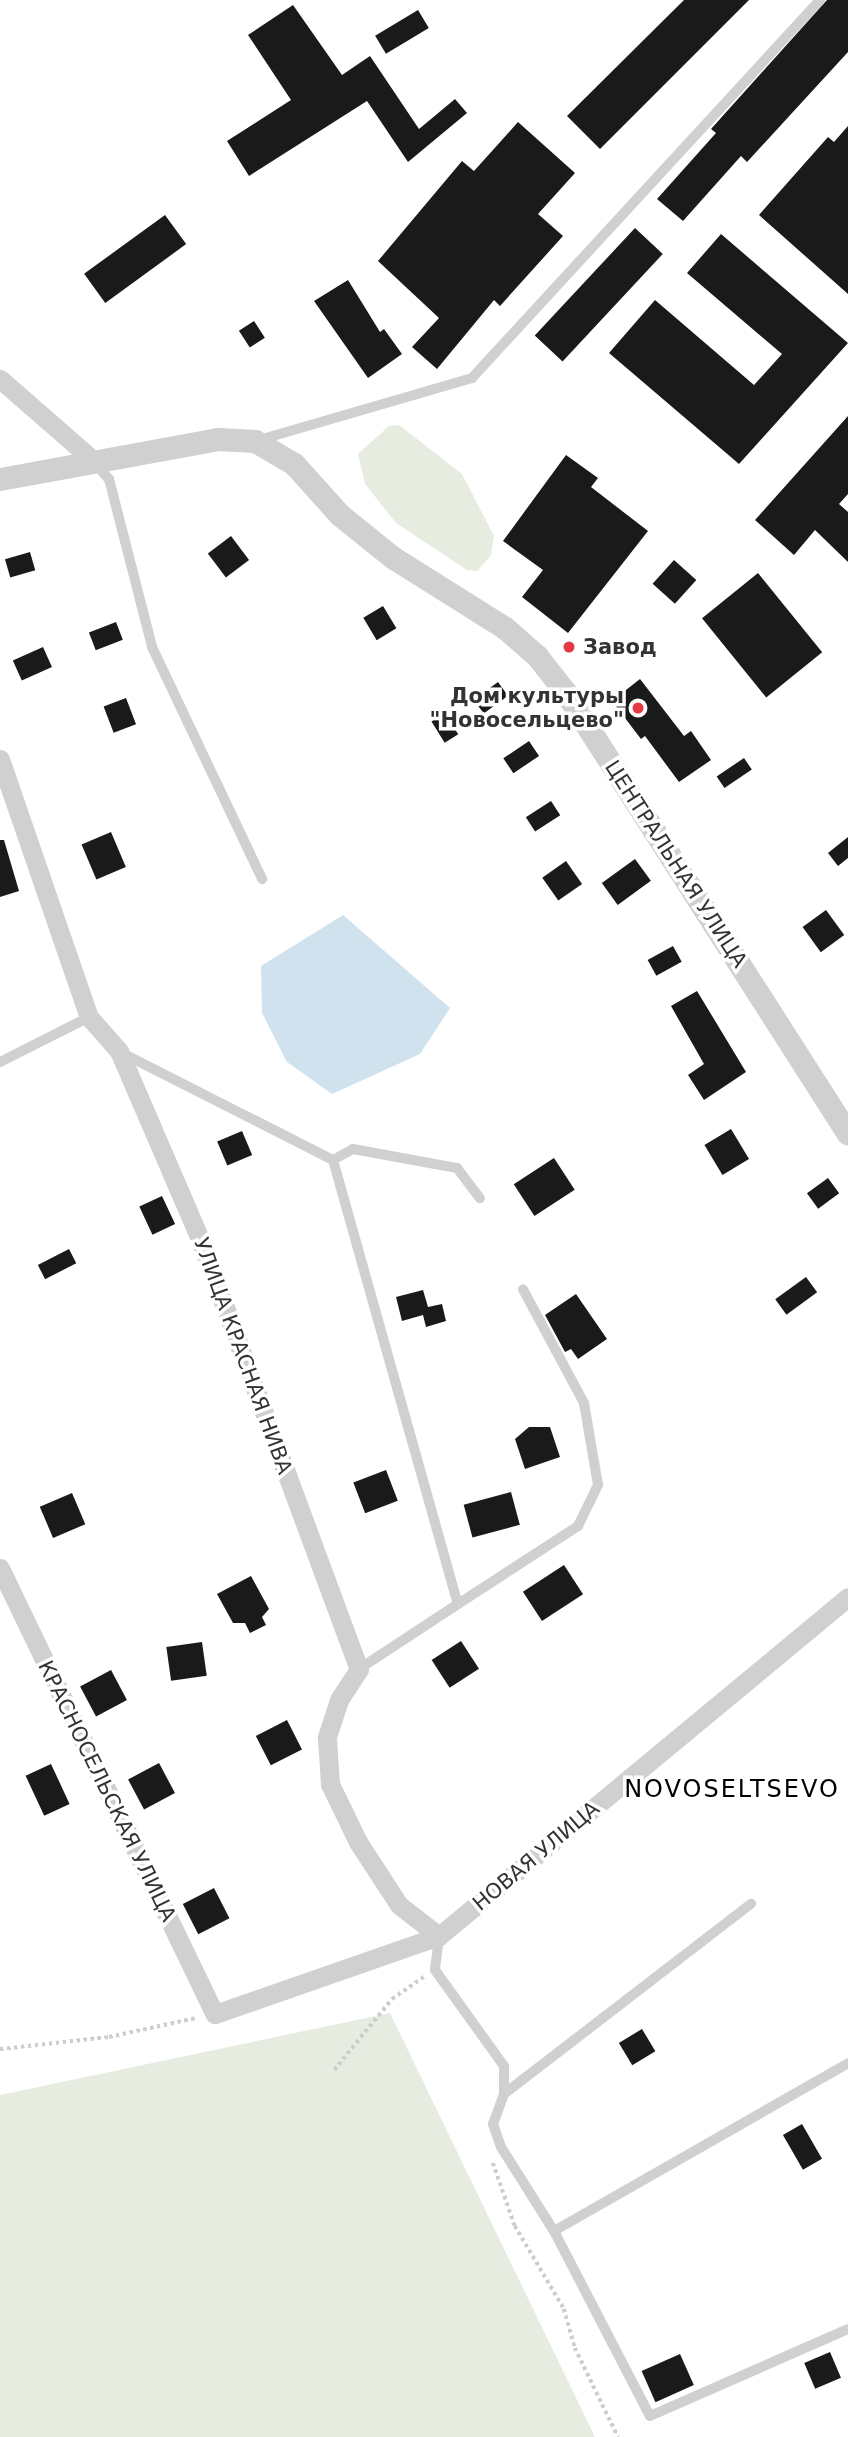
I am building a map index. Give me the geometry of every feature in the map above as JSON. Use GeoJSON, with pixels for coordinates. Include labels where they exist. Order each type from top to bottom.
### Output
{"type":"FeatureCollection","features":[{"type":"Feature","properties":{"kind":"street"},"geometry":{"type":"LineString","coordinates":[[0,379],[94,461]]}},
{"type":"Feature","properties":{"kind":"street","name":"ЦЕНТРАЛЬНАЯ УЛИЦА"},"geometry":{"type":"LineString","coordinates":[[0,479],[217,439],[255,441],[294,464],[340,515],[392,557],[505,628],[537,656],[566,693],[848,1134]]}},
{"type":"Feature","properties":{"kind":"street","name":"УЛИЦА КРАСНАЯ НИВА"},"geometry":{"type":"LineString","coordinates":[[0,759],[89,1017],[118,1051],[199,1237],[359,1669]]}},
{"type":"Feature","properties":{"kind":"street","name":"КРАСНОСЕЛЬСКАЯ УЛИЦА"},"geometry":{"type":"LineString","coordinates":[[0,1568],[215,2014]]}},
{"type":"Feature","properties":{"kind":"street","name":"НОВАЯ УЛИЦА"},"geometry":{"type":"LineString","coordinates":[[215,2014],[439,1936],[848,1597]]}},
{"type":"Feature","properties":{"kind":"street"},"geometry":{"type":"LineString","coordinates":[[359,1669],[339,1700],[327,1738],[330,1784],[358,1842],[400,1905],[439,1936]]}},
{"type":"Feature","properties":{"kind":"lane"},"geometry":{"type":"LineString","coordinates":[[255,441],[346,411],[472,378],[820,0]]}},
{"type":"Feature","properties":{"kind":"lane"},"geometry":{"type":"LineString","coordinates":[[94,461],[109,479],[152,647],[262,879]]}},
{"type":"Feature","properties":{"kind":"lane"},"geometry":{"type":"LineString","coordinates":[[0,1062],[89,1017]]}},
{"type":"Feature","properties":{"kind":"lane"},"geometry":{"type":"LineString","coordinates":[[118,1051],[333,1160],[458,1604]]}},
{"type":"Feature","properties":{"kind":"lane"},"geometry":{"type":"LineString","coordinates":[[333,1160],[353,1149],[457,1168],[480,1198]]}},
{"type":"Feature","properties":{"kind":"lane"},"geometry":{"type":"LineString","coordinates":[[359,1669],[579,1526],[598,1485],[584,1404],[523,1290]]}},
{"type":"Feature","properties":{"kind":"lane"},"geometry":{"type":"LineString","coordinates":[[504,2094],[751,1904]]}},
{"type":"Feature","properties":{"kind":"lane"},"geometry":{"type":"LineString","coordinates":[[439,1936],[435,1970],[504,2066],[504,2094],[493,2124],[501,2147],[554,2231],[650,2416],[848,2329]]}},
{"type":"Feature","properties":{"kind":"lane"},"geometry":{"type":"LineString","coordinates":[[554,2231],[848,2063]]}},
{"type":"Feature","properties":{"kind":"path"},"geometry":{"type":"LineString","coordinates":[[334,2070],[392,1999],[435,1970]]}},
{"type":"Feature","properties":{"kind":"path"},"geometry":{"type":"LineString","coordinates":[[0,2049],[108,2037],[215,2014]]}},
{"type":"Feature","properties":{"kind":"path"},"geometry":{"type":"LineString","coordinates":[[493,2124],[489,2130],[495,2176],[515,2226],[564,2309],[575,2348],[618,2437]]}},
{"type":"Feature","properties":{"kind":"shaded area"},"geometry":{"type":"Polygon","coordinates":[[[399,425],[462,474],[494,536],[491,555],[477,571],[467,570],[396,523],[365,484],[358,454],[389,426],[399,425]]]}},
{"type":"Feature","properties":{"kind":"shaded area"},"geometry":{"type":"Polygon","coordinates":[[[390,2013],[595,2437],[0,2437],[0,2095],[390,2013]]]}},
{"type":"Feature","properties":{"kind":"water"},"geometry":{"type":"Polygon","coordinates":[[[343,915],[450,1008],[420,1054],[332,1094],[287,1062],[262,1013],[261,966],[343,915]]]}},
{"type":"Feature","properties":{"kind":"building"},"geometry":{"type":"Polygon","coordinates":[[[684,0],[749,0],[600,149],[567,116],[684,0]]]}},
{"type":"Feature","properties":{"kind":"building"},"geometry":{"type":"Polygon","coordinates":[[[827,0],[848,0],[848,52],[747,162],[741,156],[683,221],[657,199],[716,133],[711,129],[827,0]]]}},
{"type":"Feature","properties":{"kind":"building"},"geometry":{"type":"Polygon","coordinates":[[[293,5],[342,75],[370,56],[419,129],[455,99],[467,113],[408,162],[367,101],[249,176],[227,141],[291,100],[248,35],[293,5]]]}},
{"type":"Feature","properties":{"kind":"building"},"geometry":{"type":"Polygon","coordinates":[[[418,10],[429,28],[386,54],[375,36],[418,10]]]}},
{"type":"Feature","properties":{"kind":"building"},"geometry":{"type":"Polygon","coordinates":[[[518,122],[575,173],[538,214],[563,236],[500,306],[494,300],[437,369],[412,347],[439,318],[378,261],[462,161],[474,171],[518,122]]]}},
{"type":"Feature","properties":{"kind":"building"},"geometry":{"type":"Polygon","coordinates":[[[848,126],[848,294],[759,215],[828,137],[834,142],[848,126]]]}},
{"type":"Feature","properties":{"kind":"building"},"geometry":{"type":"Polygon","coordinates":[[[165,215],[186,244],[105,303],[84,274],[165,215]]]}},
{"type":"Feature","properties":{"kind":"building"},"geometry":{"type":"Polygon","coordinates":[[[635,228],[663,254],[563,361],[535,336],[635,228]]]}},
{"type":"Feature","properties":{"kind":"building"},"geometry":{"type":"Polygon","coordinates":[[[721,234],[848,343],[739,464],[609,353],[655,300],[754,385],[782,354],[687,273],[721,234]]]}},
{"type":"Feature","properties":{"kind":"building"},"geometry":{"type":"Polygon","coordinates":[[[348,280],[380,332],[384,329],[402,354],[368,378],[314,301],[348,280]]]}},
{"type":"Feature","properties":{"kind":"building"},"geometry":{"type":"Polygon","coordinates":[[[254,321],[265,338],[250,348],[239,331],[254,321]]]}},
{"type":"Feature","properties":{"kind":"building"},"geometry":{"type":"Polygon","coordinates":[[[848,416],[848,494],[839,504],[848,512],[848,562],[815,530],[794,555],[755,520],[848,416]]]}},
{"type":"Feature","properties":{"kind":"building"},"geometry":{"type":"Polygon","coordinates":[[[566,455],[598,478],[591,487],[648,531],[568,633],[522,597],[543,570],[503,541],[566,455]]]}},
{"type":"Feature","properties":{"kind":"building"},"geometry":{"type":"Polygon","coordinates":[[[231,536],[249,560],[226,577],[208,553],[231,536]]]}},
{"type":"Feature","properties":{"kind":"building"},"geometry":{"type":"Polygon","coordinates":[[[30,552],[35,570],[10,577],[5,559],[30,552]]]}},
{"type":"Feature","properties":{"kind":"building"},"geometry":{"type":"Polygon","coordinates":[[[674,560],[696,580],[675,604],[653,584],[674,560]]]}},
{"type":"Feature","properties":{"kind":"building"},"geometry":{"type":"Polygon","coordinates":[[[758,573],[822,652],[766,698],[702,618],[758,573]]]}},
{"type":"Feature","properties":{"kind":"building"},"geometry":{"type":"Polygon","coordinates":[[[383,606],[396,628],[377,640],[363,618],[383,606]]]}},
{"type":"Feature","properties":{"kind":"building"},"geometry":{"type":"Polygon","coordinates":[[[116,622],[123,640],[96,650],[89,632],[116,622]]]}},
{"type":"Feature","properties":{"kind":"building"},"geometry":{"type":"Polygon","coordinates":[[[43,647],[52,667],[22,681],[13,660],[43,647]]]}},
{"type":"Feature","properties":{"kind":"building"},"geometry":{"type":"Polygon","coordinates":[[[640,679],[684,736],[691,731],[711,760],[679,782],[645,736],[641,739],[612,701],[640,679]]]}},
{"type":"Feature","properties":{"kind":"building"},"geometry":{"type":"Polygon","coordinates":[[[498,682],[508,696],[484,713],[474,700],[498,682]]]}},
{"type":"Feature","properties":{"kind":"building"},"geometry":{"type":"Polygon","coordinates":[[[126,698],[136,724],[114,733],[104,707],[126,698]]]}},
{"type":"Feature","properties":{"kind":"building"},"geometry":{"type":"Polygon","coordinates":[[[445,713],[458,734],[445,743],[431,721],[445,713]]]}},
{"type":"Feature","properties":{"kind":"building"},"geometry":{"type":"Polygon","coordinates":[[[529,741],[539,756],[513,773],[503,758],[529,741]]]}},
{"type":"Feature","properties":{"kind":"building"},"geometry":{"type":"Polygon","coordinates":[[[744,758],[752,770],[724,788],[717,776],[744,758]]]}},
{"type":"Feature","properties":{"kind":"building"},"geometry":{"type":"Polygon","coordinates":[[[551,801],[560,815],[535,832],[526,817],[551,801]]]}},
{"type":"Feature","properties":{"kind":"building"},"geometry":{"type":"Polygon","coordinates":[[[111,832],[126,867],[96,879],[82,845],[111,832]]]}},
{"type":"Feature","properties":{"kind":"building"},"geometry":{"type":"Polygon","coordinates":[[[848,837],[848,858],[838,866],[828,853],[848,837]]]}},
{"type":"Feature","properties":{"kind":"building"},"geometry":{"type":"Polygon","coordinates":[[[0,840],[4,840],[19,891],[0,897],[0,840]]]}},
{"type":"Feature","properties":{"kind":"building"},"geometry":{"type":"Polygon","coordinates":[[[635,859],[651,881],[618,905],[602,883],[635,859]]]}},
{"type":"Feature","properties":{"kind":"building"},"geometry":{"type":"Polygon","coordinates":[[[566,861],[582,884],[558,901],[542,878],[566,861]]]}},
{"type":"Feature","properties":{"kind":"building"},"geometry":{"type":"Polygon","coordinates":[[[826,910],[844,935],[821,952],[803,927],[826,910]]]}},
{"type":"Feature","properties":{"kind":"building"},"geometry":{"type":"Polygon","coordinates":[[[673,946],[682,962],[656,976],[648,960],[673,946]]]}},
{"type":"Feature","properties":{"kind":"building"},"geometry":{"type":"Polygon","coordinates":[[[697,991],[746,1072],[704,1100],[688,1075],[704,1064],[671,1006],[697,991]]]}},
{"type":"Feature","properties":{"kind":"building"},"geometry":{"type":"Polygon","coordinates":[[[731,1129],[749,1159],[722,1175],[704,1145],[731,1129]]]}},
{"type":"Feature","properties":{"kind":"building"},"geometry":{"type":"Polygon","coordinates":[[[242,1131],[252,1155],[227,1165],[217,1142],[242,1131]]]}},
{"type":"Feature","properties":{"kind":"building"},"geometry":{"type":"Polygon","coordinates":[[[554,1158],[575,1190],[534,1216],[514,1184],[554,1158]]]}},
{"type":"Feature","properties":{"kind":"building"},"geometry":{"type":"Polygon","coordinates":[[[828,1178],[839,1193],[818,1209],[807,1193],[828,1178]]]}},
{"type":"Feature","properties":{"kind":"building"},"geometry":{"type":"Polygon","coordinates":[[[162,1196],[175,1224],[152,1235],[139,1207],[162,1196]]]}},
{"type":"Feature","properties":{"kind":"building"},"geometry":{"type":"Polygon","coordinates":[[[69,1249],[76,1263],[45,1279],[38,1265],[69,1249]]]}},
{"type":"Feature","properties":{"kind":"building"},"geometry":{"type":"Polygon","coordinates":[[[806,1277],[817,1292],[786,1315],[775,1299],[806,1277]]]}},
{"type":"Feature","properties":{"kind":"building"},"geometry":{"type":"Polygon","coordinates":[[[423,1290],[428,1307],[442,1304],[446,1321],[426,1327],[423,1315],[402,1321],[396,1297],[423,1290]]]}},
{"type":"Feature","properties":{"kind":"building"},"geometry":{"type":"Polygon","coordinates":[[[576,1294],[607,1339],[578,1359],[571,1349],[565,1352],[545,1315],[576,1294]]]}},
{"type":"Feature","properties":{"kind":"building"},"geometry":{"type":"Polygon","coordinates":[[[529,1427],[550,1427],[560,1457],[525,1469],[515,1439],[529,1427]]]}},
{"type":"Feature","properties":{"kind":"building"},"geometry":{"type":"Polygon","coordinates":[[[386,1470],[398,1501],[365,1513],[353,1483],[386,1470]]]}},
{"type":"Feature","properties":{"kind":"building"},"geometry":{"type":"Polygon","coordinates":[[[511,1492],[520,1525],[472,1538],[464,1505],[511,1492]]]}},
{"type":"Feature","properties":{"kind":"building"},"geometry":{"type":"Polygon","coordinates":[[[72,1493],[85,1524],[53,1538],[40,1507],[72,1493]]]}},
{"type":"Feature","properties":{"kind":"building"},"geometry":{"type":"Polygon","coordinates":[[[564,1565],[583,1594],[542,1621],[523,1592],[564,1565]]]}},
{"type":"Feature","properties":{"kind":"building"},"geometry":{"type":"Polygon","coordinates":[[[251,1576],[269,1609],[262,1617],[266,1625],[250,1633],[245,1623],[233,1623],[217,1594],[251,1576]]]}},
{"type":"Feature","properties":{"kind":"building"},"geometry":{"type":"Polygon","coordinates":[[[461,1641],[479,1669],[450,1688],[432,1660],[461,1641]]]}},
{"type":"Feature","properties":{"kind":"building"},"geometry":{"type":"Polygon","coordinates":[[[202,1642],[207,1676],[171,1681],[166,1647],[202,1642]]]}},
{"type":"Feature","properties":{"kind":"building"},"geometry":{"type":"Polygon","coordinates":[[[111,1670],[127,1700],[96,1716],[80,1686],[111,1670]]]}},
{"type":"Feature","properties":{"kind":"building"},"geometry":{"type":"Polygon","coordinates":[[[287,1720],[302,1749],[271,1765],[256,1736],[287,1720]]]}},
{"type":"Feature","properties":{"kind":"building"},"geometry":{"type":"Polygon","coordinates":[[[159,1763],[175,1793],[144,1809],[128,1779],[159,1763]]]}},
{"type":"Feature","properties":{"kind":"building"},"geometry":{"type":"Polygon","coordinates":[[[51,1764],[70,1804],[44,1816],[26,1776],[51,1764]]]}},
{"type":"Feature","properties":{"kind":"building"},"geometry":{"type":"Polygon","coordinates":[[[214,1888],[229,1918],[198,1934],[183,1904],[214,1888]]]}},
{"type":"Feature","properties":{"kind":"building"},"geometry":{"type":"Polygon","coordinates":[[[642,2029],[655,2051],[632,2065],[619,2043],[642,2029]]]}},
{"type":"Feature","properties":{"kind":"building"},"geometry":{"type":"Polygon","coordinates":[[[802,2124],[822,2159],[803,2170],[783,2135],[802,2124]]]}},
{"type":"Feature","properties":{"kind":"building"},"geometry":{"type":"Polygon","coordinates":[[[830,2352],[841,2378],[815,2389],[804,2363],[830,2352]]]}},
{"type":"Feature","properties":{"kind":"building"},"geometry":{"type":"Polygon","coordinates":[[[680,2354],[694,2385],[655,2402],[642,2371],[680,2354]]]}},
{"type":"Feature","properties":{"kind":"place","name":"Завод"},"geometry":{"type":"Point","coordinates":[569,647]}},
{"type":"Feature","properties":{"kind":"place","name":"Дом культуры \"Новосельцево\""},"geometry":{"type":"Point","coordinates":[638,708]}},
{"type":"Feature","properties":{"kind":"district","name":"NOVOSELTSEVO"},"geometry":{"type":"Point","coordinates":[732,1790]}}]}
